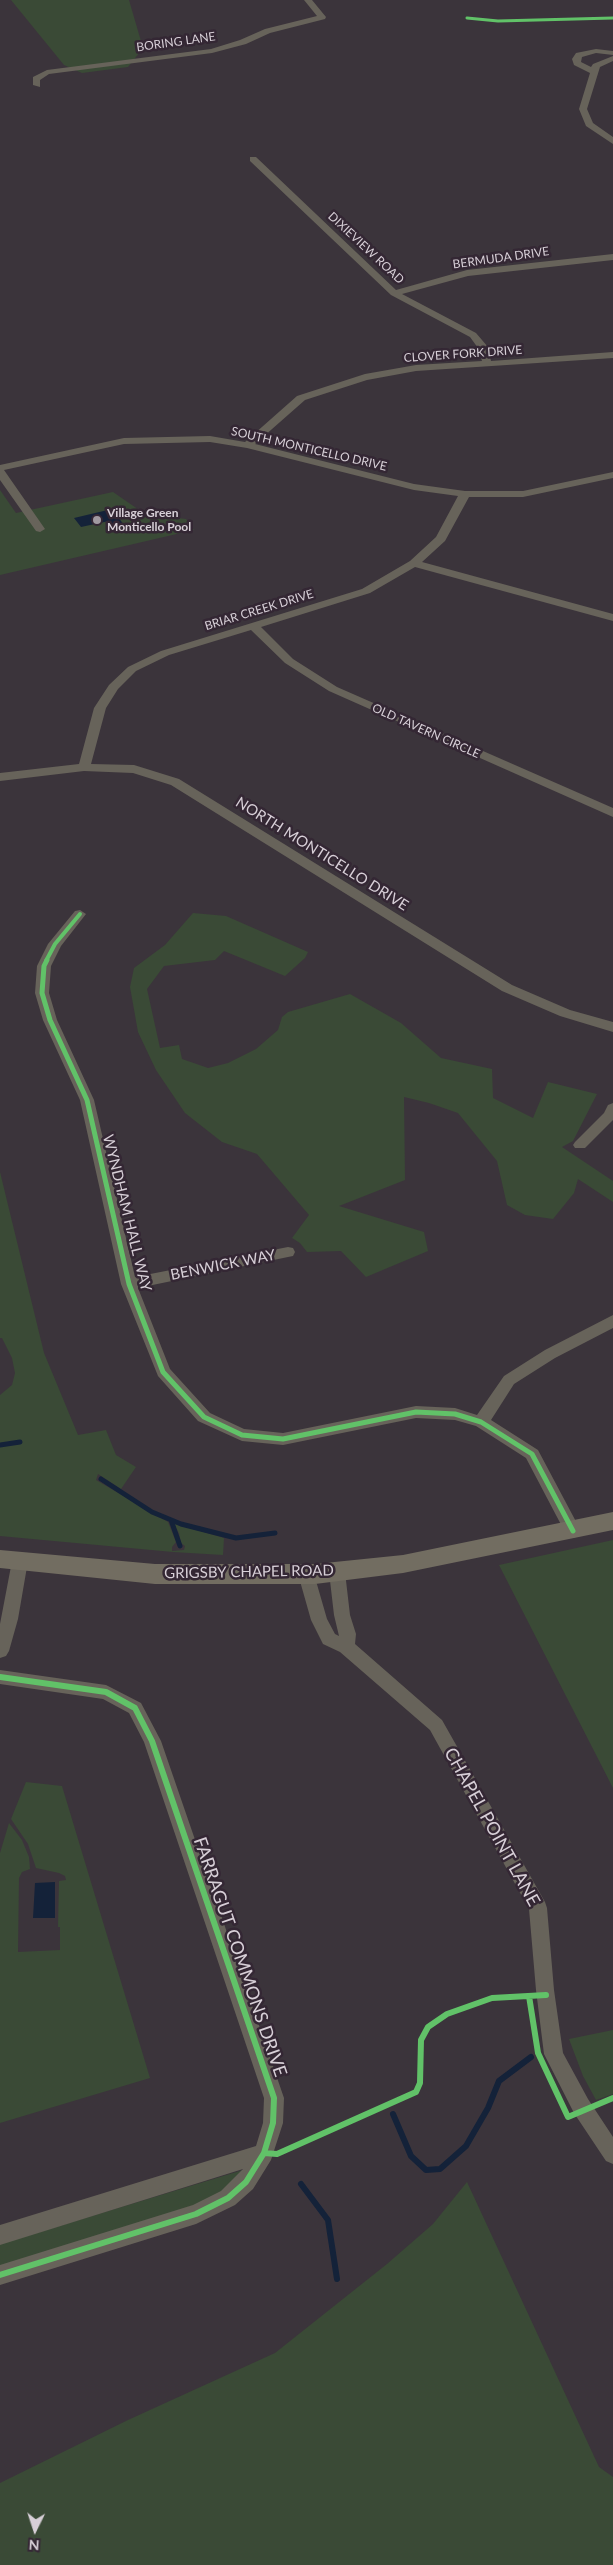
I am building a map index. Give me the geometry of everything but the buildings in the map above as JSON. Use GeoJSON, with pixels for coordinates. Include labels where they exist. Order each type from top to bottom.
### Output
{"type":"FeatureCollection","features":[{"type":"Feature","properties":{"kind":"street","name":"BORING LANE"},"geometry":{"type":"LineString","coordinates":[[37,84],[36,79],[48,72],[212,51],[268,32],[322,17],[308,0]]}},
{"type":"Feature","properties":{"kind":"street"},"geometry":{"type":"LineString","coordinates":[[594,72],[577,63],[576,59],[579,55],[596,51],[613,53]]}},
{"type":"Feature","properties":{"kind":"street"},"geometry":{"type":"LineString","coordinates":[[613,58],[596,66],[583,109],[589,124],[613,141]]}},
{"type":"Feature","properties":{"kind":"street","name":"DIXIEVIEW ROAD"},"geometry":{"type":"LineString","coordinates":[[253,159],[394,293],[473,334],[483,346],[487,363]]}},
{"type":"Feature","properties":{"kind":"street","name":"BERMUDA DRIVE"},"geometry":{"type":"LineString","coordinates":[[394,293],[466,273],[613,257]]}},
{"type":"Feature","properties":{"kind":"street","name":"CLOVER FORK DRIVE"},"geometry":{"type":"LineString","coordinates":[[247,445],[301,398],[373,375],[416,368],[564,360],[613,355]]}},
{"type":"Feature","properties":{"kind":"street","name":"SOUTH MONTICELLO DRIVE"},"geometry":{"type":"LineString","coordinates":[[0,468],[124,441],[210,439],[247,445],[414,487],[466,494],[523,494],[613,475]]}},
{"type":"Feature","properties":{"kind":"street"},"geometry":{"type":"LineString","coordinates":[[0,472],[40,529]]}},
{"type":"Feature","properties":{"kind":"street","name":"BRIAR CREEK DRIVE"},"geometry":{"type":"LineString","coordinates":[[84,767],[100,708],[113,687],[132,669],[165,653],[366,591],[414,563],[441,540],[466,494]]}},
{"type":"Feature","properties":{"kind":"street"},"geometry":{"type":"LineString","coordinates":[[414,563],[613,618]]}},
{"type":"Feature","properties":{"kind":"street","name":"OLD TAVERN CIRCLE"},"geometry":{"type":"LineString","coordinates":[[253,626],[289,661],[333,689],[613,813]]}},
{"type":"Feature","properties":{"kind":"street","name":"NORTH MONTICELLO DRIVE"},"geometry":{"type":"LineString","coordinates":[[0,777],[84,767],[134,769],[175,782],[507,988],[565,1013],[613,1027]]}},
{"type":"Feature","properties":{"kind":"street","name":"WYNDHAM HALL WAY"},"geometry":{"type":"LineString","coordinates":[[80,914],[56,944],[44,966],[42,992],[50,1020],[87,1100],[129,1284],[163,1372],[204,1417],[242,1435],[283,1439],[416,1412],[455,1414],[481,1422],[532,1454],[573,1531]]}},
{"type":"Feature","properties":{"kind":"street"},"geometry":{"type":"LineString","coordinates":[[580,1145],[610,1115],[613,1108]]}},
{"type":"Feature","properties":{"kind":"street","name":"BENWICK WAY"},"geometry":{"type":"LineString","coordinates":[[129,1284],[288,1252]]}},
{"type":"Feature","properties":{"kind":"street"},"geometry":{"type":"LineString","coordinates":[[481,1422],[509,1380],[550,1354],[613,1321]]}},
{"type":"Feature","properties":{"kind":"street","name":"GRIGSBY CHAPEL ROAD"},"geometry":{"type":"LineString","coordinates":[[10,1560],[155,1574],[306,1574],[404,1564],[573,1531],[613,1521]]}},
{"type":"Feature","properties":{"kind":"street"},"geometry":{"type":"LineString","coordinates":[[0,1651],[10,1619],[10,1560]]}},
{"type":"Feature","properties":{"kind":"street"},"geometry":{"type":"LineString","coordinates":[[336,1572],[342,1615],[348,1634],[346,1647]]}},
{"type":"Feature","properties":{"kind":"street","name":"CHAPEL POINT LANE"},"geometry":{"type":"LineString","coordinates":[[306,1574],[319,1620],[329,1639],[346,1647],[436,1725],[538,1908],[545,1990],[554,2054],[581,2106],[613,2154]]}},
{"type":"Feature","properties":{"kind":"street","name":"FARRAGUT COMMONS DRIVE"},"geometry":{"type":"LineString","coordinates":[[0,1678],[106,1692],[135,1708],[152,1741],[274,2098],[273,2123],[264,2152],[246,2182],[228,2198],[196,2214],[0,2275]]}},
{"type":"Feature","properties":{"kind":"street"},"geometry":{"type":"LineString","coordinates":[[0,2235],[264,2152]]}},
{"type":"Feature","properties":{"kind":"green space"},"geometry":{"type":"Polygon","coordinates":[[[11,0],[129,0],[143,48],[128,67],[82,73],[64,65],[11,0]]]}},
{"type":"Feature","properties":{"kind":"green space"},"geometry":{"type":"Polygon","coordinates":[[[0,490],[16,513],[113,492],[145,514],[186,519],[194,530],[0,575],[0,490]]]}},
{"type":"Feature","properties":{"kind":"green space"},"geometry":{"type":"Polygon","coordinates":[[[193,913],[226,916],[308,952],[305,958],[285,976],[224,951],[215,960],[164,966],[147,989],[160,1048],[179,1045],[182,1059],[208,1068],[228,1063],[256,1049],[278,1030],[282,1017],[288,1012],[350,994],[401,1023],[441,1058],[492,1069],[493,1098],[533,1118],[548,1082],[597,1094],[573,1141],[562,1147],[613,1181],[613,1202],[578,1179],[574,1193],[553,1219],[525,1215],[507,1205],[497,1161],[458,1113],[404,1097],[405,1180],[339,1206],[424,1232],[428,1251],[366,1277],[341,1251],[307,1252],[300,1243],[292,1238],[309,1215],[257,1154],[222,1142],[185,1113],[156,1070],[138,1032],[130,987],[134,968],[165,945],[193,913]]]}},
{"type":"Feature","properties":{"kind":"green space"},"geometry":{"type":"Polygon","coordinates":[[[0,1172],[44,1353],[78,1435],[106,1430],[116,1455],[136,1467],[121,1489],[98,1474],[96,1480],[168,1522],[176,1542],[172,1547],[172,1551],[184,1550],[185,1546],[181,1543],[179,1533],[173,1523],[224,1538],[223,1555],[173,1552],[0,1536],[0,1395],[12,1385],[15,1373],[12,1358],[2,1338],[0,1338],[0,1172]]]}},
{"type":"Feature","properties":{"kind":"green space"},"geometry":{"type":"Polygon","coordinates":[[[613,1540],[613,1788],[499,1565],[613,1540]]]}},
{"type":"Feature","properties":{"kind":"green space"},"geometry":{"type":"Polygon","coordinates":[[[26,1782],[62,1786],[150,2078],[0,2123],[0,1853],[9,1823],[22,1840],[29,1857],[30,1869],[22,1872],[19,1878],[18,1952],[60,1950],[60,1927],[58,1927],[59,1881],[66,1880],[65,1876],[59,1873],[36,1868],[28,1844],[11,1819],[26,1782]]]}},
{"type":"Feature","properties":{"kind":"green space"},"geometry":{"type":"Polygon","coordinates":[[[613,2030],[613,2094],[596,2100],[583,2076],[569,2039],[613,2030]]]}},
{"type":"Feature","properties":{"kind":"green space"},"geometry":{"type":"Polygon","coordinates":[[[243,2170],[239,2181],[202,2203],[0,2266],[0,2244],[243,2170]]]}},
{"type":"Feature","properties":{"kind":"green space"},"geometry":{"type":"Polygon","coordinates":[[[467,2182],[599,2467],[613,2477],[613,2565],[0,2565],[0,2483],[128,2420],[275,2353],[387,2264],[433,2224],[467,2182]]]}},
{"type":"Feature","properties":{"kind":"water","name":"Village Green Monticello Pool"},"geometry":{"type":"Polygon","coordinates":[[[112,509],[124,525],[114,528],[109,521],[81,527],[74,518],[112,509]]]}},
{"type":"Feature","properties":{"kind":"water"},"geometry":{"type":"Polygon","coordinates":[[[55,1882],[55,1918],[33,1918],[35,1883],[55,1882]]]}},
{"type":"Feature","properties":{"kind":"waterway"},"geometry":{"type":"LineString","coordinates":[[0,1445],[20,1442]]}},
{"type":"Feature","properties":{"kind":"waterway"},"geometry":{"type":"LineString","coordinates":[[101,1479],[152,1512],[181,1524],[236,1538],[275,1533]]}},
{"type":"Feature","properties":{"kind":"waterway"},"geometry":{"type":"LineString","coordinates":[[171,1520],[180,1546]]}},
{"type":"Feature","properties":{"kind":"waterway"},"geometry":{"type":"LineString","coordinates":[[393,2114],[411,2156],[426,2170],[440,2169],[466,2146],[488,2108],[499,2081],[531,2057]]}},
{"type":"Feature","properties":{"kind":"waterway"},"geometry":{"type":"LineString","coordinates":[[301,2184],[328,2220],[337,2279]]}},
{"type":"Feature","properties":{"kind":"cycle path"},"geometry":{"type":"LineString","coordinates":[[467,18],[498,21],[613,18]]}},
{"type":"Feature","properties":{"kind":"cycle path"},"geometry":{"type":"LineString","coordinates":[[80,914],[55,944],[44,966],[42,993],[50,1020],[87,1100],[129,1284],[163,1372],[204,1417],[242,1435],[283,1439],[416,1412],[455,1414],[481,1422],[532,1454],[573,1531]]}},
{"type":"Feature","properties":{"kind":"cycle path"},"geometry":{"type":"LineString","coordinates":[[0,1677],[106,1692],[135,1708],[152,1741],[274,2098],[273,2123],[264,2153],[246,2182],[228,2198],[196,2214],[0,2275]]}},
{"type":"Feature","properties":{"kind":"cycle path"},"geometry":{"type":"LineString","coordinates":[[264,2153],[277,2154],[416,2092],[420,2083],[421,2040],[428,2027],[447,2014],[470,2004],[492,1998],[546,1995]]}},
{"type":"Feature","properties":{"kind":"cycle path"},"geometry":{"type":"LineString","coordinates":[[529,1996],[538,2053],[568,2117],[613,2098]]}},
{"type":"Feature","properties":{"kind":"place","name":"Village Green Monticello Pool"},"geometry":{"type":"Point","coordinates":[97,520]}}]}
